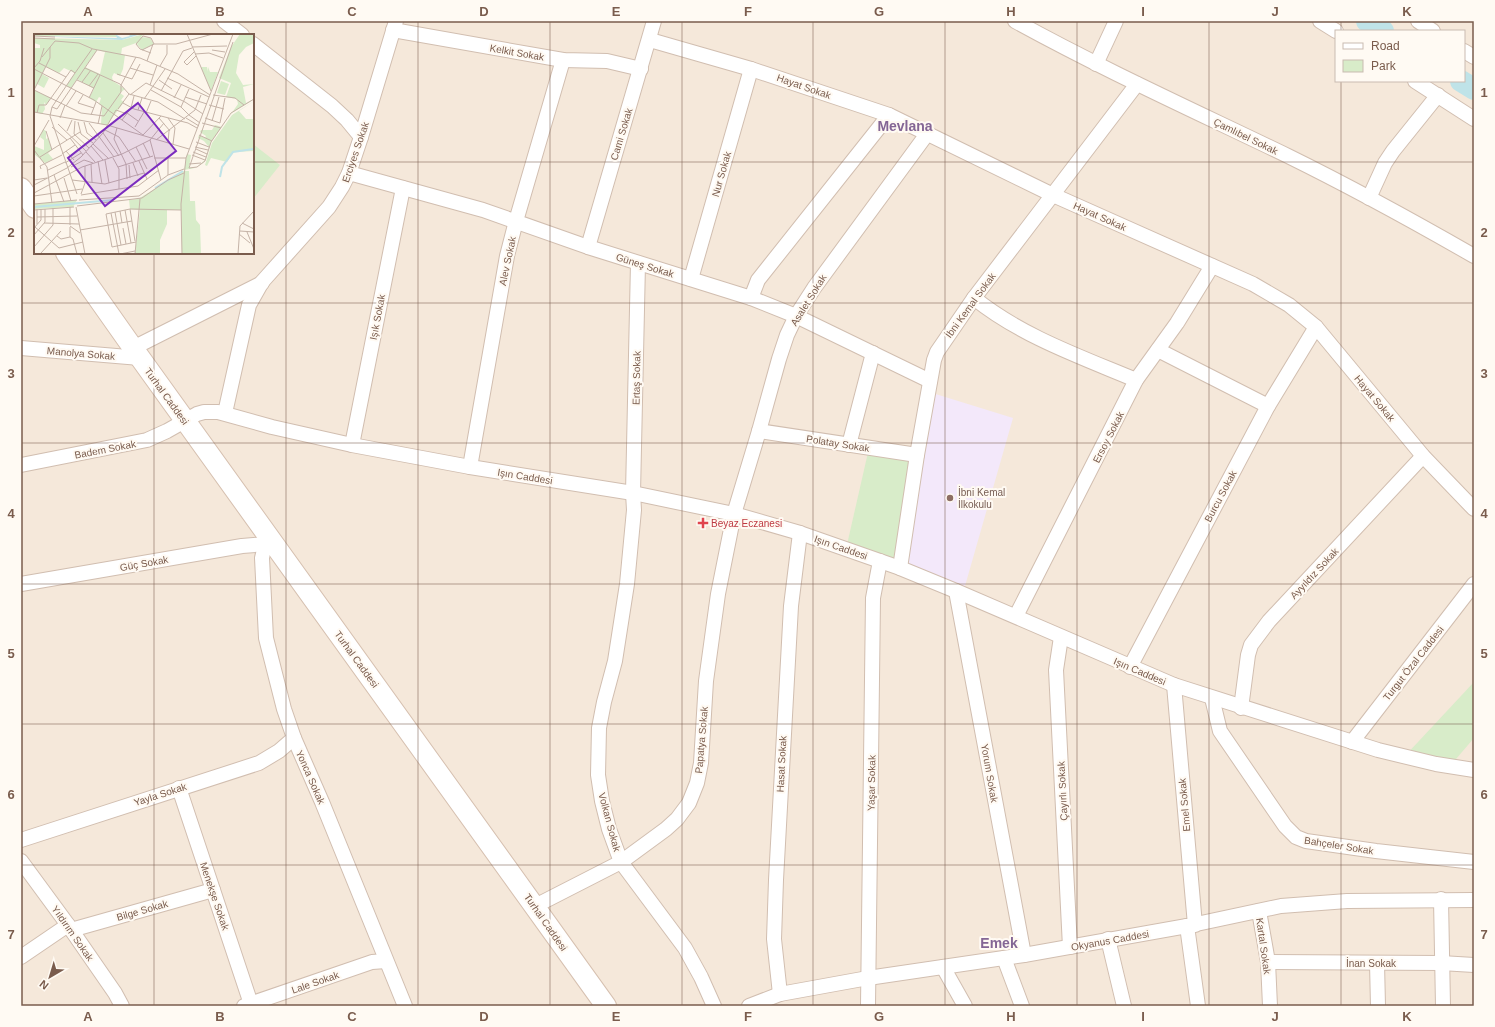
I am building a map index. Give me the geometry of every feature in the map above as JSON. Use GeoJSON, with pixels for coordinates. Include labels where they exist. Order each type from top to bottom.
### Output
{"type":"FeatureCollection","features":[{"type":"Feature","properties":{"kind":"street"},"geometry":{"type":"LineString","coordinates":[[224,21],[241,34]]}},
{"type":"Feature","properties":{"kind":"street","name":"Cami Sokak"},"geometry":{"type":"LineString","coordinates":[[588,247],[650,40],[654,21]]}},
{"type":"Feature","properties":{"kind":"street","name":"Çamlıbel Sokak"},"geometry":{"type":"LineString","coordinates":[[1015,21],[1096,64],[1289,157],[1369,198],[1474,256]]}},
{"type":"Feature","properties":{"kind":"street"},"geometry":{"type":"LineString","coordinates":[[1096,64],[1116,21]]}},
{"type":"Feature","properties":{"kind":"street"},"geometry":{"type":"LineString","coordinates":[[1320,21],[1335,30]]}},
{"type":"Feature","properties":{"kind":"street"},"geometry":{"type":"LineString","coordinates":[[1418,21],[1432,30]]}},
{"type":"Feature","properties":{"kind":"street","name":"Kelkit Sokak"},"geometry":{"type":"LineString","coordinates":[[395,26],[564,60],[607,61],[641,69]]}},
{"type":"Feature","properties":{"kind":"street","name":"Erciyes Sokak"},"geometry":{"type":"LineString","coordinates":[[226,413],[249,305],[262,282],[329,207],[342,187],[349,173],[361,137],[395,26]]}},
{"type":"Feature","properties":{"kind":"street","name":"Hayat Sokak"},"geometry":{"type":"LineString","coordinates":[[650,40],[751,68],[889,115],[1053,195],[1253,284],[1272,294],[1289,305],[1316,327],[1424,456],[1474,509]]}},
{"type":"Feature","properties":{"kind":"street"},"geometry":{"type":"LineString","coordinates":[[254,45],[332,106],[347,120],[361,137]]}},
{"type":"Feature","properties":{"kind":"street"},"geometry":{"type":"LineString","coordinates":[[1465,52],[1474,57]]}},
{"type":"Feature","properties":{"kind":"street","name":"Alev Sokak"},"geometry":{"type":"LineString","coordinates":[[470,467],[506,264],[516,221],[564,60]]}},
{"type":"Feature","properties":{"kind":"street","name":"Nur Sokak"},"geometry":{"type":"LineString","coordinates":[[692,279],[751,68]]}},
{"type":"Feature","properties":{"kind":"street"},"geometry":{"type":"LineString","coordinates":[[1417,82],[1474,119]]}},
{"type":"Feature","properties":{"kind":"street","name":"İbni Kemal Sokak"},"geometry":{"type":"LineString","coordinates":[[900,568],[930,381],[937,352],[974,298],[1137,84]]}},
{"type":"Feature","properties":{"kind":"street"},"geometry":{"type":"LineString","coordinates":[[1369,198],[1385,163],[1393,151],[1438,95]]}},
{"type":"Feature","properties":{"kind":"street"},"geometry":{"type":"LineString","coordinates":[[751,298],[758,280],[889,115]]}},
{"type":"Feature","properties":{"kind":"street","name":"Asalet Sokak"},"geometry":{"type":"LineString","coordinates":[[734,514],[779,359],[787,335],[796,316],[814,288],[927,134]]}},
{"type":"Feature","properties":{"kind":"street","name":"Güneş Sokak"},"geometry":{"type":"LineString","coordinates":[[349,173],[516,221],[588,247],[751,298],[796,316],[930,381]]}},
{"type":"Feature","properties":{"kind":"street"},"geometry":{"type":"LineString","coordinates":[[21,188],[34,207]]}},
{"type":"Feature","properties":{"kind":"street","name":"Işık Sokak"},"geometry":{"type":"LineString","coordinates":[[352,445],[403,188]]}},
{"type":"Feature","properties":{"kind":"street"},"geometry":{"type":"LineString","coordinates":[[21,206],[34,222]]}},
{"type":"Feature","properties":{"kind":"street","name":"Turhal Caddesi"},"geometry":{"type":"LineString","coordinates":[[60,254],[107,312]]}},
{"type":"Feature","properties":{"kind":"street","name":"Turhal Caddesi"},"geometry":{"type":"LineString","coordinates":[[67,254],[185,420],[269,543],[535,906],[606,1006]]}},
{"type":"Feature","properties":{"kind":"street","name":"Ertaş Sokak"},"geometry":{"type":"LineString","coordinates":[[633,493],[638,263]]}},
{"type":"Feature","properties":{"kind":"street","name":"Ersoy Sokak"},"geometry":{"type":"LineString","coordinates":[[1016,616],[1136,380],[1177,323],[1212,266]]}},
{"type":"Feature","properties":{"kind":"street","name":"Erciyes Sokak"},"geometry":{"type":"LineString","coordinates":[[136,353],[262,282]]}},
{"type":"Feature","properties":{"kind":"street"},"geometry":{"type":"LineString","coordinates":[[974,298],[991,312],[1048,343],[1136,380]]}},
{"type":"Feature","properties":{"kind":"street","name":"Burcu Sokak"},"geometry":{"type":"LineString","coordinates":[[1130,667],[1268,406],[1316,327]]}},
{"type":"Feature","properties":{"kind":"street","name":"Manolya Sokak"},"geometry":{"type":"LineString","coordinates":[[21,348],[136,353]]}},
{"type":"Feature","properties":{"kind":"street"},"geometry":{"type":"LineString","coordinates":[[1158,350],[1268,406]]}},
{"type":"Feature","properties":{"kind":"street"},"geometry":{"type":"LineString","coordinates":[[848,445],[873,353]]}},
{"type":"Feature","properties":{"kind":"street","name":"Işın Caddesi"},"geometry":{"type":"LineString","coordinates":[[185,420],[204,412],[226,413],[272,427],[352,445],[470,467],[633,493],[734,514],[800,534],[900,568],[1016,616],[1174,685],[1241,708],[1408,758],[1474,770]]}},
{"type":"Feature","properties":{"kind":"street","name":"Badem Sokak"},"geometry":{"type":"LineString","coordinates":[[21,465],[141,442],[157,436],[185,420]]}},
{"type":"Feature","properties":{"kind":"street","name":"Polatay Sokak"},"geometry":{"type":"LineString","coordinates":[[759,431],[918,455]]}},
{"type":"Feature","properties":{"kind":"street","name":"Ayyıldız Sokak"},"geometry":{"type":"LineString","coordinates":[[1241,708],[1248,655],[1251,645],[1260,631],[1424,456]]}},
{"type":"Feature","properties":{"kind":"street","name":"Volkan Sokak"},"geometry":{"type":"LineString","coordinates":[[633,493],[634,510],[627,584],[615,661],[602,708],[599,728],[598,774],[602,802],[621,862],[685,948],[714,1006]]}},
{"type":"Feature","properties":{"kind":"street","name":"Papatya Sokak"},"geometry":{"type":"LineString","coordinates":[[535,906],[621,862],[666,829],[683,812],[694,792],[701,763],[706,681],[718,594],[734,514]]}},
{"type":"Feature","properties":{"kind":"street","name":"Hasat Sokak"},"geometry":{"type":"LineString","coordinates":[[780,994],[774,939],[776,880],[790,614],[800,534]]}},
{"type":"Feature","properties":{"kind":"street","name":"Güç Sokak"},"geometry":{"type":"LineString","coordinates":[[21,584],[242,546],[269,543]]}},
{"type":"Feature","properties":{"kind":"street","name":"Yonca Sokak"},"geometry":{"type":"LineString","coordinates":[[269,543],[264,549],[262,558],[266,638],[274,677],[294,738],[322,802],[405,1006]]}},
{"type":"Feature","properties":{"kind":"street","name":"Yaşar Sokak"},"geometry":{"type":"LineString","coordinates":[[868,1006],[873,598],[880,561]]}},
{"type":"Feature","properties":{"kind":"street","name":"Turgut Özal Caddesi"},"geometry":{"type":"LineString","coordinates":[[1352,742],[1474,584]]}},
{"type":"Feature","properties":{"kind":"street","name":"Yorum Sokak"},"geometry":{"type":"LineString","coordinates":[[956,591],[1024,954]]}},
{"type":"Feature","properties":{"kind":"street","name":"Çayırlı Sokak"},"geometry":{"type":"LineString","coordinates":[[1061,636],[1056,670],[1070,947]]}},
{"type":"Feature","properties":{"kind":"street","name":"Emel Sokak"},"geometry":{"type":"LineString","coordinates":[[1174,685],[1198,1006]]}},
{"type":"Feature","properties":{"kind":"street","name":"Bahçeler Sokak"},"geometry":{"type":"LineString","coordinates":[[1212,698],[1220,731],[1285,826],[1296,837],[1306,841],[1322,844],[1474,862]]}},
{"type":"Feature","properties":{"kind":"street","name":"Yayla Sokak"},"geometry":{"type":"LineString","coordinates":[[21,840],[259,763],[275,754],[294,738]]}},
{"type":"Feature","properties":{"kind":"street","name":"Menekşe Sokak"},"geometry":{"type":"LineString","coordinates":[[179,788],[213,890],[254,1004]]}},
{"type":"Feature","properties":{"kind":"street","name":"Yıldırım Sokak"},"geometry":{"type":"LineString","coordinates":[[21,861],[70,928],[122,1006]]}},
{"type":"Feature","properties":{"kind":"street","name":"Bilge Sokak"},"geometry":{"type":"LineString","coordinates":[[21,957],[70,928],[213,890]]}},
{"type":"Feature","properties":{"kind":"street"},"geometry":{"type":"LineString","coordinates":[[1441,899],[1443,1006]]}},
{"type":"Feature","properties":{"kind":"street","name":"Okyanus Caddesi"},"geometry":{"type":"LineString","coordinates":[[749,1006],[780,994],[868,978],[1004,958],[1191,926],[1282,906],[1347,901],[1441,899],[1474,900]]}},
{"type":"Feature","properties":{"kind":"street","name":"Kartal Sokak"},"geometry":{"type":"LineString","coordinates":[[1259,911],[1268,962],[1270,1006]]}},
{"type":"Feature","properties":{"kind":"street"},"geometry":{"type":"LineString","coordinates":[[1108,939],[1124,1006]]}},
{"type":"Feature","properties":{"kind":"street"},"geometry":{"type":"LineString","coordinates":[[1004,958],[1022,1006]]}},
{"type":"Feature","properties":{"kind":"street","name":"Lale Sokak"},"geometry":{"type":"LineString","coordinates":[[254,1004],[372,962],[386,961]]}},
{"type":"Feature","properties":{"kind":"street","name":"İnan Sokak"},"geometry":{"type":"LineString","coordinates":[[1268,962],[1442,963],[1474,965]]}},
{"type":"Feature","properties":{"kind":"street"},"geometry":{"type":"LineString","coordinates":[[1377,963],[1378,1006]]}},
{"type":"Feature","properties":{"kind":"street"},"geometry":{"type":"LineString","coordinates":[[943,967],[965,1006]]}},
{"type":"Feature","properties":{"kind":"shaded area"},"geometry":{"type":"Polygon","coordinates":[[[21,21],[1474,21],[1474,1006],[21,1006],[21,21]]]}},
{"type":"Feature","properties":{"kind":"shaded area","name":"İbni Kemal İlkokulu"},"geometry":{"type":"Polygon","coordinates":[[[929,392],[1013,418],[963,593],[900,568],[929,392]]]}},
{"type":"Feature","properties":{"kind":"green space"},"geometry":{"type":"Polygon","coordinates":[[[254,145],[280,165],[254,198],[254,145]]]}},
{"type":"Feature","properties":{"kind":"green space"},"geometry":{"type":"Polygon","coordinates":[[[869,448],[917,455],[900,568],[846,549],[869,448]]]}},
{"type":"Feature","properties":{"kind":"green space"},"geometry":{"type":"Polygon","coordinates":[[[1474,682],[1474,738],[1450,766],[1404,757],[1474,682]]]}},
{"type":"Feature","properties":{"kind":"waterway"},"geometry":{"type":"LineString","coordinates":[[1367,21],[1381,30]]}},
{"type":"Feature","properties":{"kind":"waterway"},"geometry":{"type":"LineString","coordinates":[[1463,82],[1474,89]]}},
{"type":"Feature","properties":{"kind":"place","name":"İbni Kemal İlkokulu"},"geometry":{"type":"Point","coordinates":[950,498]}},
{"type":"Feature","properties":{"kind":"place","name":"Beyaz Eczanesi"},"geometry":{"type":"Point","coordinates":[703,523]}},
{"type":"Feature","properties":{"kind":"district","name":"Mevlana"},"geometry":{"type":"Point","coordinates":[905,126]}},
{"type":"Feature","properties":{"kind":"district","name":"Emek"},"geometry":{"type":"Point","coordinates":[999,943]}}]}
